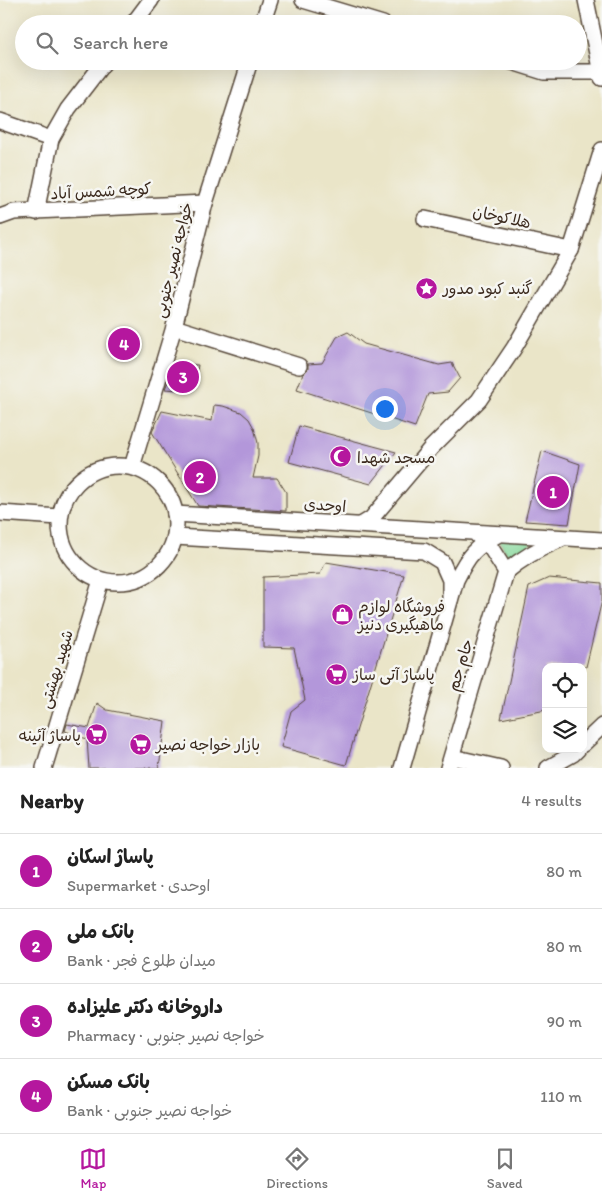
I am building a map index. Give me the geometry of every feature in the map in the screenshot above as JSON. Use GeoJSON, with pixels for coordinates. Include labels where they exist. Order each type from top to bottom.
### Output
{"type":"FeatureCollection","features":[{"type":"Feature","properties":{"kind":"street"},"geometry":{"type":"LineString","coordinates":[[140,15],[151,0]]}},
{"type":"Feature","properties":{"kind":"street"},"geometry":{"type":"LineString","coordinates":[[265,15],[270,0]]}},
{"type":"Feature","properties":{"kind":"street"},"geometry":{"type":"LineString","coordinates":[[303,0],[352,15]]}},
{"type":"Feature","properties":{"kind":"street"},"geometry":{"type":"LineString","coordinates":[[586,0],[602,78]]}},
{"type":"Feature","properties":{"kind":"street"},"geometry":{"type":"LineString","coordinates":[[36,212],[51,140],[68,109],[98,70]]}},
{"type":"Feature","properties":{"kind":"street","name":"خواجه نصیر جنوبی"},"geometry":{"type":"LineString","coordinates":[[132,467],[174,327],[204,202],[247,70]]}},
{"type":"Feature","properties":{"kind":"street"},"geometry":{"type":"LineString","coordinates":[[538,70],[544,72],[602,72]]}},
{"type":"Feature","properties":{"kind":"street"},"geometry":{"type":"LineString","coordinates":[[0,121],[51,140]]}},
{"type":"Feature","properties":{"kind":"street"},"geometry":{"type":"LineString","coordinates":[[361,525],[371,519],[431,448],[479,400],[514,348],[571,250],[602,150]]}},
{"type":"Feature","properties":{"kind":"street","name":"کوچه شمس آباد"},"geometry":{"type":"LineString","coordinates":[[0,217],[14,212],[204,202]]}},
{"type":"Feature","properties":{"kind":"street","name":"هلاکوخان"},"geometry":{"type":"LineString","coordinates":[[425,219],[571,250]]}},
{"type":"Feature","properties":{"kind":"street"},"geometry":{"type":"LineString","coordinates":[[174,327],[299,366]]}},
{"type":"Feature","properties":{"kind":"street"},"geometry":{"type":"LineString","coordinates":[[112,466],[132,467],[145,472],[156,480],[168,495],[175,514],[175,537],[167,555],[155,569],[138,579],[120,583],[101,580],[87,574],[74,564],[65,551],[60,536],[59,517],[65,498],[77,482],[93,471],[112,466]]}},
{"type":"Feature","properties":{"kind":"street"},"geometry":{"type":"LineString","coordinates":[[0,513],[59,517]]}},
{"type":"Feature","properties":{"kind":"street","name":"اوحدی"},"geometry":{"type":"LineString","coordinates":[[175,514],[602,540]]}},
{"type":"Feature","properties":{"kind":"street"},"geometry":{"type":"LineString","coordinates":[[473,532],[489,545],[506,572]]}},
{"type":"Feature","properties":{"kind":"street","name":"جام جم"},"geometry":{"type":"LineString","coordinates":[[402,768],[456,580],[469,556],[485,542],[500,534]]}},
{"type":"Feature","properties":{"kind":"street","name":"جام جم"},"geometry":{"type":"LineString","coordinates":[[175,537],[424,551],[442,562],[450,580],[450,600]]}},
{"type":"Feature","properties":{"kind":"street","name":"اوحدی"},"geometry":{"type":"LineString","coordinates":[[506,572],[520,559],[565,538]]}},
{"type":"Feature","properties":{"kind":"street","name":"جام جم"},"geometry":{"type":"LineString","coordinates":[[450,762],[506,572]]}},
{"type":"Feature","properties":{"kind":"street","name":"شهید بهشتی"},"geometry":{"type":"LineString","coordinates":[[44,768],[101,580]]}},
{"type":"Feature","properties":{"kind":"street"},"geometry":{"type":"LineString","coordinates":[[587,740],[602,726]]}},
{"type":"Feature","properties":{"kind":"street"},"geometry":{"type":"LineString","coordinates":[[548,768],[574,753]]}},
{"type":"Feature","properties":{"kind":"street"},"geometry":{"type":"LineString","coordinates":[[450,762],[501,768]]}},
{"type":"Feature","properties":{"kind":"green space"},"geometry":{"type":"Polygon","coordinates":[[[497,537],[535,539],[516,558],[509,558],[497,537]]]}},
{"type":"Feature","properties":{"kind":"building"},"geometry":{"type":"Polygon","coordinates":[[[348,332],[364,344],[439,365],[452,363],[460,378],[448,392],[428,394],[415,427],[297,389],[303,374],[308,369],[308,364],[322,363],[337,337],[348,332]]]}},
{"type":"Feature","properties":{"kind":"building"},"geometry":{"type":"Polygon","coordinates":[[[175,364],[198,365],[193,391],[165,389],[175,364]]]}},
{"type":"Feature","properties":{"kind":"building"},"geometry":{"type":"Polygon","coordinates":[[[214,405],[241,412],[249,419],[254,428],[258,443],[258,456],[253,478],[277,478],[286,492],[286,511],[198,506],[152,432],[162,411],[212,421],[214,405]]]}},
{"type":"Feature","properties":{"kind":"building","name":"مسجد شهدا"},"geometry":{"type":"Polygon","coordinates":[[[299,426],[396,452],[371,484],[289,462],[299,426]]]}},
{"type":"Feature","properties":{"kind":"building"},"geometry":{"type":"Polygon","coordinates":[[[542,451],[580,464],[569,524],[525,521],[542,451]]]}},
{"type":"Feature","properties":{"kind":"building","name":"پاساژ آتی ساز"},"geometry":{"type":"Polygon","coordinates":[[[326,562],[404,575],[346,765],[281,747],[291,711],[305,700],[294,648],[263,647],[263,577],[320,574],[326,562]]]}},
{"type":"Feature","properties":{"kind":"building"},"geometry":{"type":"Polygon","coordinates":[[[549,578],[602,583],[602,600],[587,663],[542,663],[542,711],[501,719],[529,587],[549,578]]]}},
{"type":"Feature","properties":{"kind":"building"},"geometry":{"type":"Polygon","coordinates":[[[97,703],[107,710],[165,721],[159,768],[89,768],[87,739],[65,731],[67,724],[89,728],[97,703]]]}},
{"type":"Feature","properties":{"kind":"place","name":"گنبد کبود مدور"},"geometry":{"type":"Point","coordinates":[427,288]}},
{"type":"Feature","properties":{"kind":"place","name":"بانک مسکن"},"geometry":{"type":"Point","coordinates":[124,344]}},
{"type":"Feature","properties":{"kind":"place","name":"داروخانه دکتر علیزاده"},"geometry":{"type":"Point","coordinates":[183,377]}},
{"type":"Feature","properties":{"kind":"place","name":"مسجد شهدا"},"geometry":{"type":"Point","coordinates":[341,457]}},
{"type":"Feature","properties":{"kind":"place","name":"بانک ملی"},"geometry":{"type":"Point","coordinates":[200,477]}},
{"type":"Feature","properties":{"kind":"place","name":"پاساژ اسکان"},"geometry":{"type":"Point","coordinates":[553,492]}},
{"type":"Feature","properties":{"kind":"place","name":"فروشگاه لوازم ماهیگیری دنیز"},"geometry":{"type":"Point","coordinates":[342,615]}},
{"type":"Feature","properties":{"kind":"place","name":"پاساژ آتی ساز"},"geometry":{"type":"Point","coordinates":[337,674]}},
{"type":"Feature","properties":{"kind":"place","name":"پاساژ آئینه"},"geometry":{"type":"Point","coordinates":[97,735]}},
{"type":"Feature","properties":{"kind":"place","name":"بازار خواجه نصیر"},"geometry":{"type":"Point","coordinates":[140,744]}}]}
